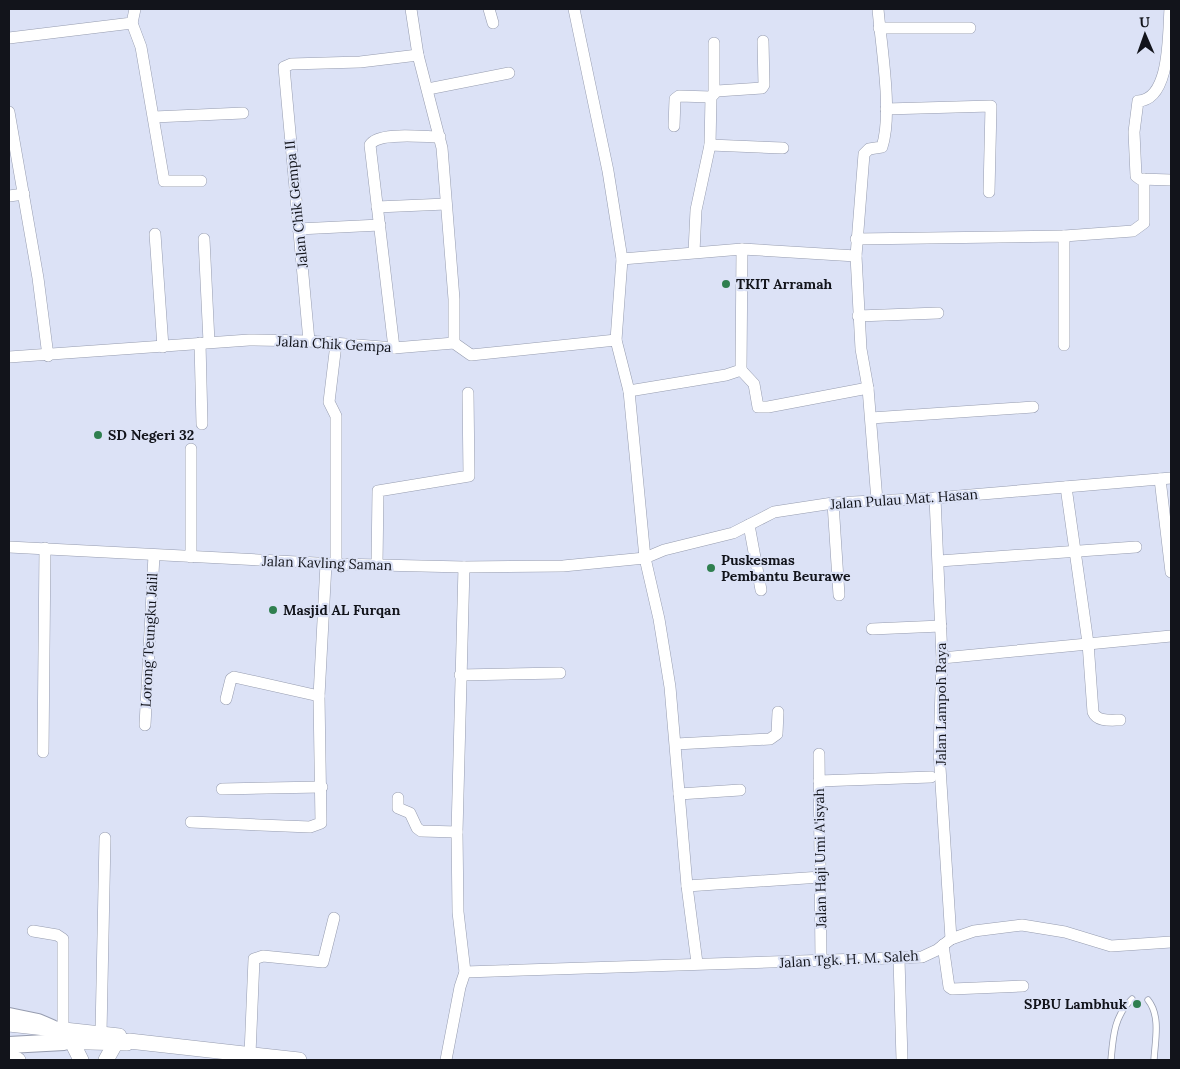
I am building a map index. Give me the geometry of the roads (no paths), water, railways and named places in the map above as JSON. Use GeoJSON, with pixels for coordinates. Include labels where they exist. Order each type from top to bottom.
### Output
{"type":"FeatureCollection","features":[{"type":"Feature","properties":{"kind":"main road"},"geometry":{"type":"LineString","coordinates":[[9,1016],[38,1022],[62,1035]]}},
{"type":"Feature","properties":{"kind":"main road"},"geometry":{"type":"LineString","coordinates":[[9,1045],[62,1035]]}},
{"type":"Feature","properties":{"kind":"street"},"geometry":{"type":"LineString","coordinates":[[135,9],[132,24],[141,47],[164,181],[201,181]]}},
{"type":"Feature","properties":{"kind":"street"},"geometry":{"type":"LineString","coordinates":[[411,9],[418,55],[440,137],[454,299],[454,343],[471,355],[616,340]]}},
{"type":"Feature","properties":{"kind":"street"},"geometry":{"type":"LineString","coordinates":[[489,9],[493,23]]}},
{"type":"Feature","properties":{"kind":"street"},"geometry":{"type":"LineString","coordinates":[[574,9],[608,172],[622,259],[616,340],[629,391],[645,558],[659,619],[676,744],[687,886],[697,963]]}},
{"type":"Feature","properties":{"kind":"street"},"geometry":{"type":"LineString","coordinates":[[877,501],[868,388],[861,349],[858,316],[856,240],[864,154],[869,150],[882,146],[886,109],[878,9]]}},
{"type":"Feature","properties":{"kind":"street"},"geometry":{"type":"LineString","coordinates":[[1170,9],[1163,78],[1158,90],[1152,96],[1138,101],[1134,153],[1136,176],[1144,179],[1171,180]]}},
{"type":"Feature","properties":{"kind":"street"},"geometry":{"type":"LineString","coordinates":[[9,38],[132,24]]}},
{"type":"Feature","properties":{"kind":"street"},"geometry":{"type":"LineString","coordinates":[[879,28],[970,28]]}},
{"type":"Feature","properties":{"kind":"street"},"geometry":{"type":"LineString","coordinates":[[674,126],[675,99],[678,96],[762,88],[764,85],[763,41]]}},
{"type":"Feature","properties":{"kind":"street"},"geometry":{"type":"LineString","coordinates":[[694,252],[696,210],[710,145],[714,42]]}},
{"type":"Feature","properties":{"kind":"street","name":"Jalan Chik Gempa II"},"geometry":{"type":"LineString","coordinates":[[309,341],[284,68],[291,64],[360,62],[418,55]]}},
{"type":"Feature","properties":{"kind":"street"},"geometry":{"type":"LineString","coordinates":[[428,89],[509,73]]}},
{"type":"Feature","properties":{"kind":"street"},"geometry":{"type":"LineString","coordinates":[[886,109],[991,106],[989,192]]}},
{"type":"Feature","properties":{"kind":"street"},"geometry":{"type":"LineString","coordinates":[[9,112],[24,194],[48,356]]}},
{"type":"Feature","properties":{"kind":"street"},"geometry":{"type":"LineString","coordinates":[[154,117],[243,114]]}},
{"type":"Feature","properties":{"kind":"street"},"geometry":{"type":"LineString","coordinates":[[394,348],[370,144],[373,140],[383,137],[440,137]]}},
{"type":"Feature","properties":{"kind":"street"},"geometry":{"type":"LineString","coordinates":[[710,145],[783,148]]}},
{"type":"Feature","properties":{"kind":"street"},"geometry":{"type":"LineString","coordinates":[[856,240],[1064,236],[1133,231],[1144,223],[1144,179]]}},
{"type":"Feature","properties":{"kind":"street"},"geometry":{"type":"LineString","coordinates":[[9,196],[24,194]]}},
{"type":"Feature","properties":{"kind":"street"},"geometry":{"type":"LineString","coordinates":[[377,207],[446,204]]}},
{"type":"Feature","properties":{"kind":"street"},"geometry":{"type":"LineString","coordinates":[[298,229],[380,225]]}},
{"type":"Feature","properties":{"kind":"street"},"geometry":{"type":"LineString","coordinates":[[155,234],[163,347]]}},
{"type":"Feature","properties":{"kind":"street"},"geometry":{"type":"LineString","coordinates":[[1064,236],[1064,345]]}},
{"type":"Feature","properties":{"kind":"street"},"geometry":{"type":"LineString","coordinates":[[202,424],[205,342],[204,239]]}},
{"type":"Feature","properties":{"kind":"street"},"geometry":{"type":"LineString","coordinates":[[622,259],[742,249],[856,256]]}},
{"type":"Feature","properties":{"kind":"street"},"geometry":{"type":"LineString","coordinates":[[742,249],[741,370],[754,384],[756,404],[763,407],[868,388]]}},
{"type":"Feature","properties":{"kind":"street"},"geometry":{"type":"LineString","coordinates":[[858,316],[938,312]]}},
{"type":"Feature","properties":{"kind":"street","name":"Jalan Chik Gempa"},"geometry":{"type":"LineString","coordinates":[[9,357],[48,356],[205,342],[309,341],[394,348],[454,343]]}},
{"type":"Feature","properties":{"kind":"street"},"geometry":{"type":"LineString","coordinates":[[191,822],[318,826],[322,818],[319,696],[331,564],[336,416],[329,402],[336,344]]}},
{"type":"Feature","properties":{"kind":"street"},"geometry":{"type":"LineString","coordinates":[[629,391],[726,375],[741,370]]}},
{"type":"Feature","properties":{"kind":"street"},"geometry":{"type":"LineString","coordinates":[[377,565],[378,491],[469,476],[468,393]]}},
{"type":"Feature","properties":{"kind":"street"},"geometry":{"type":"LineString","coordinates":[[871,418],[1033,407]]}},
{"type":"Feature","properties":{"kind":"street"},"geometry":{"type":"LineString","coordinates":[[191,449],[191,557]]}},
{"type":"Feature","properties":{"kind":"street"},"geometry":{"type":"LineString","coordinates":[[1166,479],[1171,572]]}},
{"type":"Feature","properties":{"kind":"street","name":"Jalan Pulau Mat. Hasan"},"geometry":{"type":"LineString","coordinates":[[645,558],[664,550],[733,533],[774,512],[833,502],[935,498],[1166,479]]}},
{"type":"Feature","properties":{"kind":"street"},"geometry":{"type":"LineString","coordinates":[[1066,487],[1088,643],[1093,712],[1099,719],[1120,720]]}},
{"type":"Feature","properties":{"kind":"street","name":"Jalan Lampoh Raya"},"geometry":{"type":"LineString","coordinates":[[935,498],[942,658],[939,752],[949,987],[952,990],[1023,986]]}},
{"type":"Feature","properties":{"kind":"street"},"geometry":{"type":"LineString","coordinates":[[833,502],[840,594]]}},
{"type":"Feature","properties":{"kind":"street"},"geometry":{"type":"LineString","coordinates":[[749,525],[761,590]]}},
{"type":"Feature","properties":{"kind":"street","name":"Jalan Kavling Saman"},"geometry":{"type":"LineString","coordinates":[[9,547],[331,564],[464,568],[563,566],[645,558]]}},
{"type":"Feature","properties":{"kind":"street"},"geometry":{"type":"LineString","coordinates":[[939,561],[1136,547]]}},
{"type":"Feature","properties":{"kind":"street"},"geometry":{"type":"LineString","coordinates":[[43,752],[45,548]]}},
{"type":"Feature","properties":{"kind":"street","name":"Lorong Teungku Jalil"},"geometry":{"type":"LineString","coordinates":[[145,725],[154,555]]}},
{"type":"Feature","properties":{"kind":"street"},"geometry":{"type":"LineString","coordinates":[[446,1060],[460,987],[465,972],[458,912],[457,832],[464,568]]}},
{"type":"Feature","properties":{"kind":"street"},"geometry":{"type":"LineString","coordinates":[[872,629],[941,626]]}},
{"type":"Feature","properties":{"kind":"street"},"geometry":{"type":"LineString","coordinates":[[942,658],[1171,636]]}},
{"type":"Feature","properties":{"kind":"street"},"geometry":{"type":"LineString","coordinates":[[460,674],[560,673]]}},
{"type":"Feature","properties":{"kind":"street"},"geometry":{"type":"LineString","coordinates":[[226,699],[231,680],[234,677],[319,696]]}},
{"type":"Feature","properties":{"kind":"street"},"geometry":{"type":"LineString","coordinates":[[676,744],[770,739],[777,734],[778,712]]}},
{"type":"Feature","properties":{"kind":"street","name":"Jalan Haji Umi A'isyah"},"geometry":{"type":"LineString","coordinates":[[819,754],[821,962]]}},
{"type":"Feature","properties":{"kind":"street"},"geometry":{"type":"LineString","coordinates":[[819,781],[931,777]]}},
{"type":"Feature","properties":{"kind":"street"},"geometry":{"type":"LineString","coordinates":[[222,789],[322,787]]}},
{"type":"Feature","properties":{"kind":"street"},"geometry":{"type":"LineString","coordinates":[[679,794],[740,790]]}},
{"type":"Feature","properties":{"kind":"street"},"geometry":{"type":"LineString","coordinates":[[398,798],[398,808],[410,813],[417,828],[421,831],[457,832]]}},
{"type":"Feature","properties":{"kind":"street"},"geometry":{"type":"LineString","coordinates":[[105,838],[115,1038],[106,1060]]}},
{"type":"Feature","properties":{"kind":"street"},"geometry":{"type":"LineString","coordinates":[[687,886],[821,877]]}},
{"type":"Feature","properties":{"kind":"street"},"geometry":{"type":"LineString","coordinates":[[244,1056],[254,959],[263,956],[323,962],[334,918]]}},
{"type":"Feature","properties":{"kind":"street","name":"Jalan Tgk. H. M. Saleh"},"geometry":{"type":"LineString","coordinates":[[465,972],[697,963],[899,959],[922,957],[947,942],[988,928],[1022,925],[1065,932],[1111,946],[1171,942]]}},
{"type":"Feature","properties":{"kind":"street"},"geometry":{"type":"LineString","coordinates":[[33,931],[57,935],[63,939],[62,1035],[81,1060]]}},
{"type":"Feature","properties":{"kind":"street"},"geometry":{"type":"LineString","coordinates":[[899,959],[902,1060]]}},
{"type":"Feature","properties":{"kind":"street"},"geometry":{"type":"LineString","coordinates":[[9,1024],[62,1035]]}},
{"type":"Feature","properties":{"kind":"street"},"geometry":{"type":"LineString","coordinates":[[9,1036],[62,1035],[115,1038],[244,1056],[300,1060]]}},
{"type":"Feature","properties":{"kind":"street"},"geometry":{"type":"LineString","coordinates":[[9,1056],[18,1060]]}},
{"type":"Feature","properties":{"kind":"lane"},"geometry":{"type":"LineString","coordinates":[[1111,1060],[1116,1022],[1122,1008],[1132,999]]}},
{"type":"Feature","properties":{"kind":"lane"},"geometry":{"type":"LineString","coordinates":[[1148,1000],[1154,1007],[1156,1018],[1154,1060]]}},
{"type":"Feature","properties":{"kind":"place","name":"TKIT Arramah"},"geometry":{"type":"Point","coordinates":[726,284]}},
{"type":"Feature","properties":{"kind":"place","name":"SD Negeri 32"},"geometry":{"type":"Point","coordinates":[98,435]}},
{"type":"Feature","properties":{"kind":"place","name":"Puskesmas Pembantu Beurawe"},"geometry":{"type":"Point","coordinates":[711,568]}},
{"type":"Feature","properties":{"kind":"place","name":"Masjid AL Furqan"},"geometry":{"type":"Point","coordinates":[273,610]}},
{"type":"Feature","properties":{"kind":"place","name":"SPBU Lambhuk"},"geometry":{"type":"Point","coordinates":[1137,1004]}}]}
